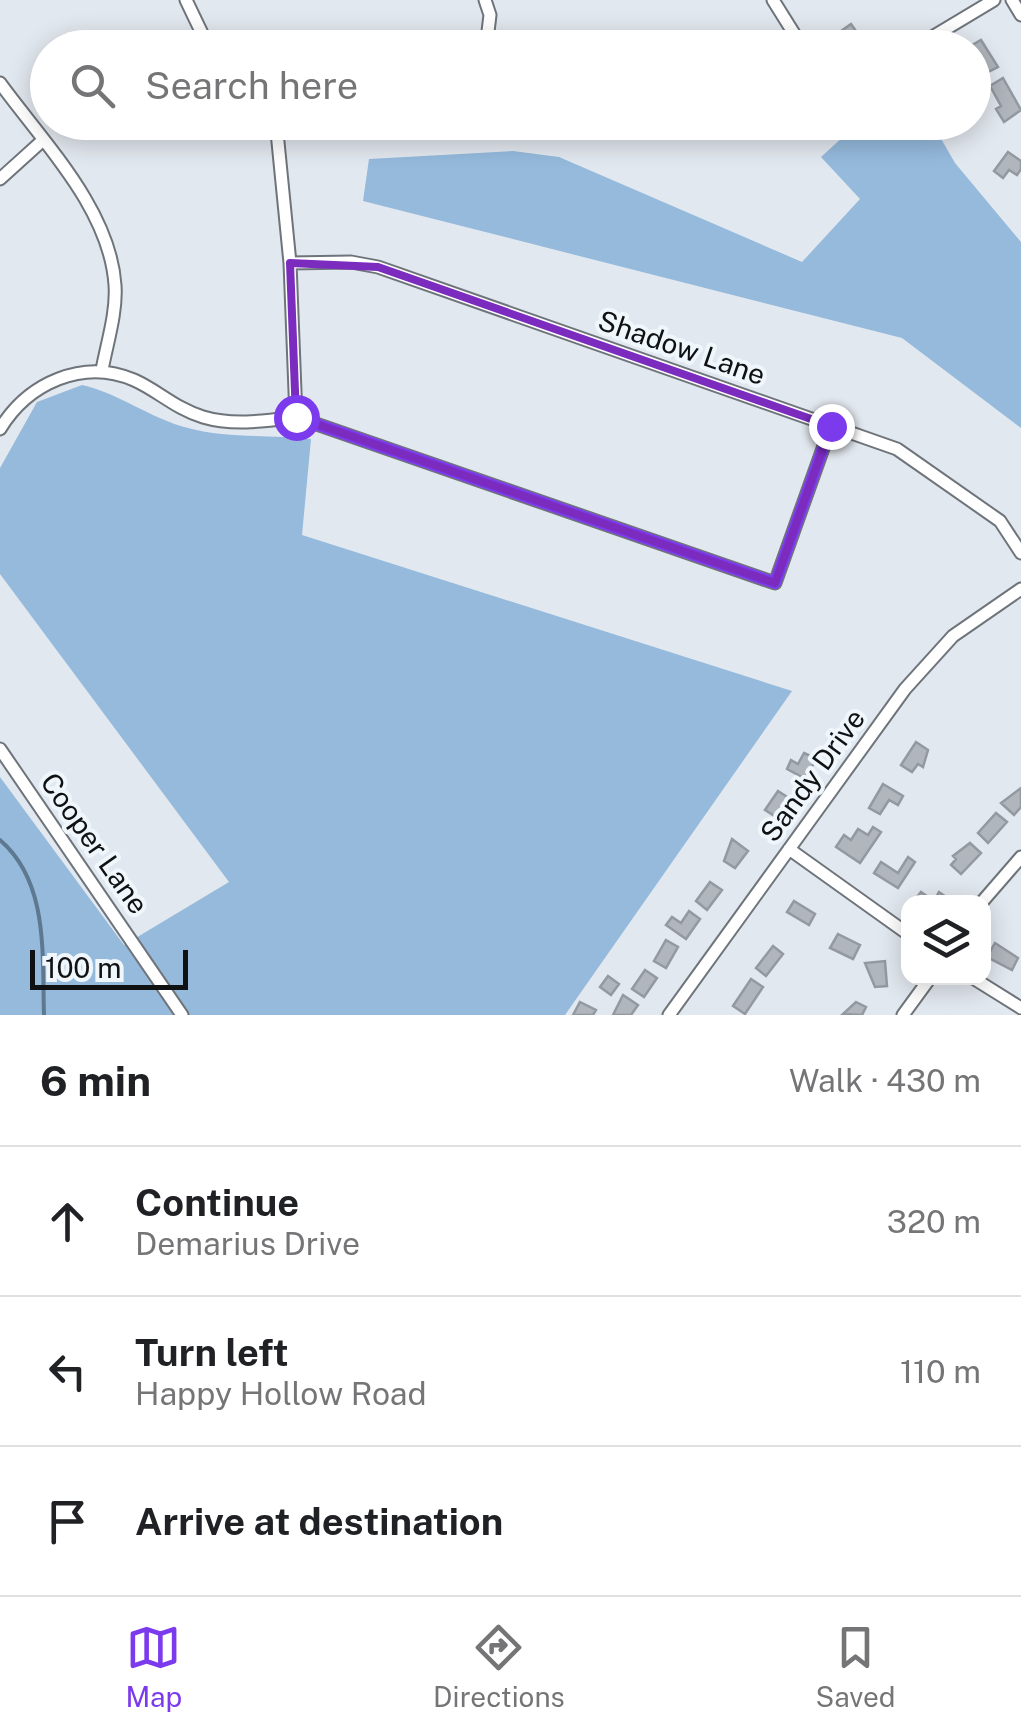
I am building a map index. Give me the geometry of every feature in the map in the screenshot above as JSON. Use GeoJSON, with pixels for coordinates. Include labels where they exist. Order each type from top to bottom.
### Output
{"type":"FeatureCollection","features":[{"type":"Feature","properties":{"kind":"street"},"geometry":{"type":"LineString","coordinates":[[186,0],[200,30]]}},
{"type":"Feature","properties":{"kind":"street"},"geometry":{"type":"LineString","coordinates":[[485,0],[490,15],[488,30]]}},
{"type":"Feature","properties":{"kind":"street"},"geometry":{"type":"LineString","coordinates":[[773,0],[792,30]]}},
{"type":"Feature","properties":{"kind":"street"},"geometry":{"type":"LineString","coordinates":[[944,30],[994,0]]}},
{"type":"Feature","properties":{"kind":"street"},"geometry":{"type":"LineString","coordinates":[[1012,0],[1021,15]]}},
{"type":"Feature","properties":{"kind":"street"},"geometry":{"type":"LineString","coordinates":[[0,83],[30,125]]}},
{"type":"Feature","properties":{"kind":"street"},"geometry":{"type":"LineString","coordinates":[[278,140],[290,263],[296,417]]}},
{"type":"Feature","properties":{"kind":"street"},"geometry":{"type":"LineString","coordinates":[[0,179],[42,142],[97,220],[110,251],[116,288],[102,370]]}},
{"type":"Feature","properties":{"kind":"street","name":"Shadow Lane"},"geometry":{"type":"LineString","coordinates":[[290,263],[378,267],[897,449],[1000,521],[1021,553]]}},
{"type":"Feature","properties":{"kind":"street"},"geometry":{"type":"LineString","coordinates":[[0,429],[32,395],[57,377],[102,370],[137,381],[160,398],[204,418],[248,423],[296,417],[775,583],[831,426]]}},
{"type":"Feature","properties":{"kind":"street","name":"Sandy Drive"},"geometry":{"type":"LineString","coordinates":[[669,1015],[905,689],[953,636],[1021,589]]}},
{"type":"Feature","properties":{"kind":"street","name":"Cooper Lane"},"geometry":{"type":"LineString","coordinates":[[0,748],[182,1015]]}},
{"type":"Feature","properties":{"kind":"street"},"geometry":{"type":"LineString","coordinates":[[789,848],[901,929]]}},
{"type":"Feature","properties":{"kind":"street"},"geometry":{"type":"LineString","coordinates":[[988,895],[1021,858]]}},
{"type":"Feature","properties":{"kind":"street"},"geometry":{"type":"LineString","coordinates":[[903,1015],[925,985]]}},
{"type":"Feature","properties":{"kind":"street"},"geometry":{"type":"LineString","coordinates":[[984,985],[1021,1008]]}},
{"type":"Feature","properties":{"kind":"highlighted area"},"geometry":{"type":"Polygon","coordinates":[[[290,263],[378,267],[831,426],[775,583],[296,417],[290,263]]]}},
{"type":"Feature","properties":{"kind":"shaded area"},"geometry":{"type":"Polygon","coordinates":[[[840,140],[942,140],[955,163],[1021,242],[1021,428],[902,338],[363,201],[369,159],[513,151],[559,157],[802,262],[860,199],[821,157],[840,140]]]}},
{"type":"Feature","properties":{"kind":"shaded area"},"geometry":{"type":"Polygon","coordinates":[[[82,385],[188,428],[218,434],[311,439],[302,535],[792,691],[565,1015],[0,1015],[0,777],[124,945],[229,882],[0,574],[0,468],[37,402],[82,385]]]}},
{"type":"Feature","properties":{"kind":"building"},"geometry":{"type":"Polygon","coordinates":[[[1003,78],[1021,110],[1004,122],[996,109],[1001,106],[991,85],[1003,78]]]}},
{"type":"Feature","properties":{"kind":"building"},"geometry":{"type":"Polygon","coordinates":[[[1008,152],[1021,161],[1021,169],[1017,175],[1009,170],[1003,178],[994,171],[1008,152]]]}},
{"type":"Feature","properties":{"kind":"building"},"geometry":{"type":"Polygon","coordinates":[[[916,742],[928,750],[923,767],[918,764],[912,772],[901,765],[916,742]]]}},
{"type":"Feature","properties":{"kind":"building"},"geometry":{"type":"Polygon","coordinates":[[[804,753],[817,759],[804,778],[787,769],[791,760],[798,764],[804,753]]]}},
{"type":"Feature","properties":{"kind":"building"},"geometry":{"type":"Polygon","coordinates":[[[883,784],[903,796],[898,805],[889,800],[880,814],[869,808],[883,784]]]}},
{"type":"Feature","properties":{"kind":"building"},"geometry":{"type":"Polygon","coordinates":[[[1021,788],[1021,807],[1014,815],[1001,803],[1021,788]]]}},
{"type":"Feature","properties":{"kind":"building"},"geometry":{"type":"Polygon","coordinates":[[[778,791],[789,798],[776,817],[765,810],[778,791]]]}},
{"type":"Feature","properties":{"kind":"building"},"geometry":{"type":"Polygon","coordinates":[[[996,813],[1007,822],[988,843],[978,833],[996,813]]]}},
{"type":"Feature","properties":{"kind":"building"},"geometry":{"type":"Polygon","coordinates":[[[873,827],[881,832],[860,863],[836,847],[844,835],[851,840],[858,829],[868,835],[873,827]]]}},
{"type":"Feature","properties":{"kind":"building"},"geometry":{"type":"Polygon","coordinates":[[[732,839],[748,851],[735,868],[724,861],[732,839]]]}},
{"type":"Feature","properties":{"kind":"building"},"geometry":{"type":"Polygon","coordinates":[[[970,843],[981,853],[961,874],[951,865],[956,859],[953,856],[970,843]]]}},
{"type":"Feature","properties":{"kind":"building"},"geometry":{"type":"Polygon","coordinates":[[[908,857],[915,862],[898,888],[874,873],[881,862],[898,873],[908,857]]]}},
{"type":"Feature","properties":{"kind":"building"},"geometry":{"type":"Polygon","coordinates":[[[710,882],[722,890],[707,910],[696,901],[710,882]]]}},
{"type":"Feature","properties":{"kind":"building"},"geometry":{"type":"Polygon","coordinates":[[[794,901],[815,914],[809,925],[787,912],[794,901]]]}},
{"type":"Feature","properties":{"kind":"building"},"geometry":{"type":"Polygon","coordinates":[[[689,911],[700,919],[686,939],[666,925],[672,917],[681,923],[689,911]]]}},
{"type":"Feature","properties":{"kind":"building"},"geometry":{"type":"Polygon","coordinates":[[[838,934],[860,945],[853,959],[830,948],[838,934]]]}},
{"type":"Feature","properties":{"kind":"building"},"geometry":{"type":"Polygon","coordinates":[[[666,940],[678,947],[666,968],[654,961],[666,940]]]}},
{"type":"Feature","properties":{"kind":"building"},"geometry":{"type":"Polygon","coordinates":[[[995,943],[1018,958],[1012,970],[991,959],[995,943]]]}},
{"type":"Feature","properties":{"kind":"building"},"geometry":{"type":"Polygon","coordinates":[[[773,946],[783,954],[766,976],[756,968],[773,946]]]}},
{"type":"Feature","properties":{"kind":"building"},"geometry":{"type":"Polygon","coordinates":[[[885,961],[887,986],[875,987],[865,963],[885,961]]]}},
{"type":"Feature","properties":{"kind":"building"},"geometry":{"type":"Polygon","coordinates":[[[645,970],[657,978],[644,997],[632,989],[645,970]]]}},
{"type":"Feature","properties":{"kind":"building"},"geometry":{"type":"Polygon","coordinates":[[[608,976],[619,984],[611,995],[600,987],[608,976]]]}},
{"type":"Feature","properties":{"kind":"building"},"geometry":{"type":"Polygon","coordinates":[[[751,979],[763,987],[745,1014],[733,1006],[751,979]]]}},
{"type":"Feature","properties":{"kind":"building"},"geometry":{"type":"Polygon","coordinates":[[[623,995],[638,1005],[631,1015],[613,1015],[623,995]]]}},
{"type":"Feature","properties":{"kind":"building"},"geometry":{"type":"Polygon","coordinates":[[[580,1002],[596,1010],[593,1015],[573,1015],[580,1002]]]}},
{"type":"Feature","properties":{"kind":"building"},"geometry":{"type":"Polygon","coordinates":[[[856,1002],[866,1007],[862,1015],[843,1014],[856,1002]]]}},
{"type":"Feature","properties":{"kind":"waterway"},"geometry":{"type":"LineString","coordinates":[[0,840],[16,857],[35,898],[42,944],[44,1015]]}},
{"type":"Feature","properties":{"kind":"route"},"geometry":{"type":"LineString","coordinates":[[296,417],[775,583],[831,426]]}}]}
